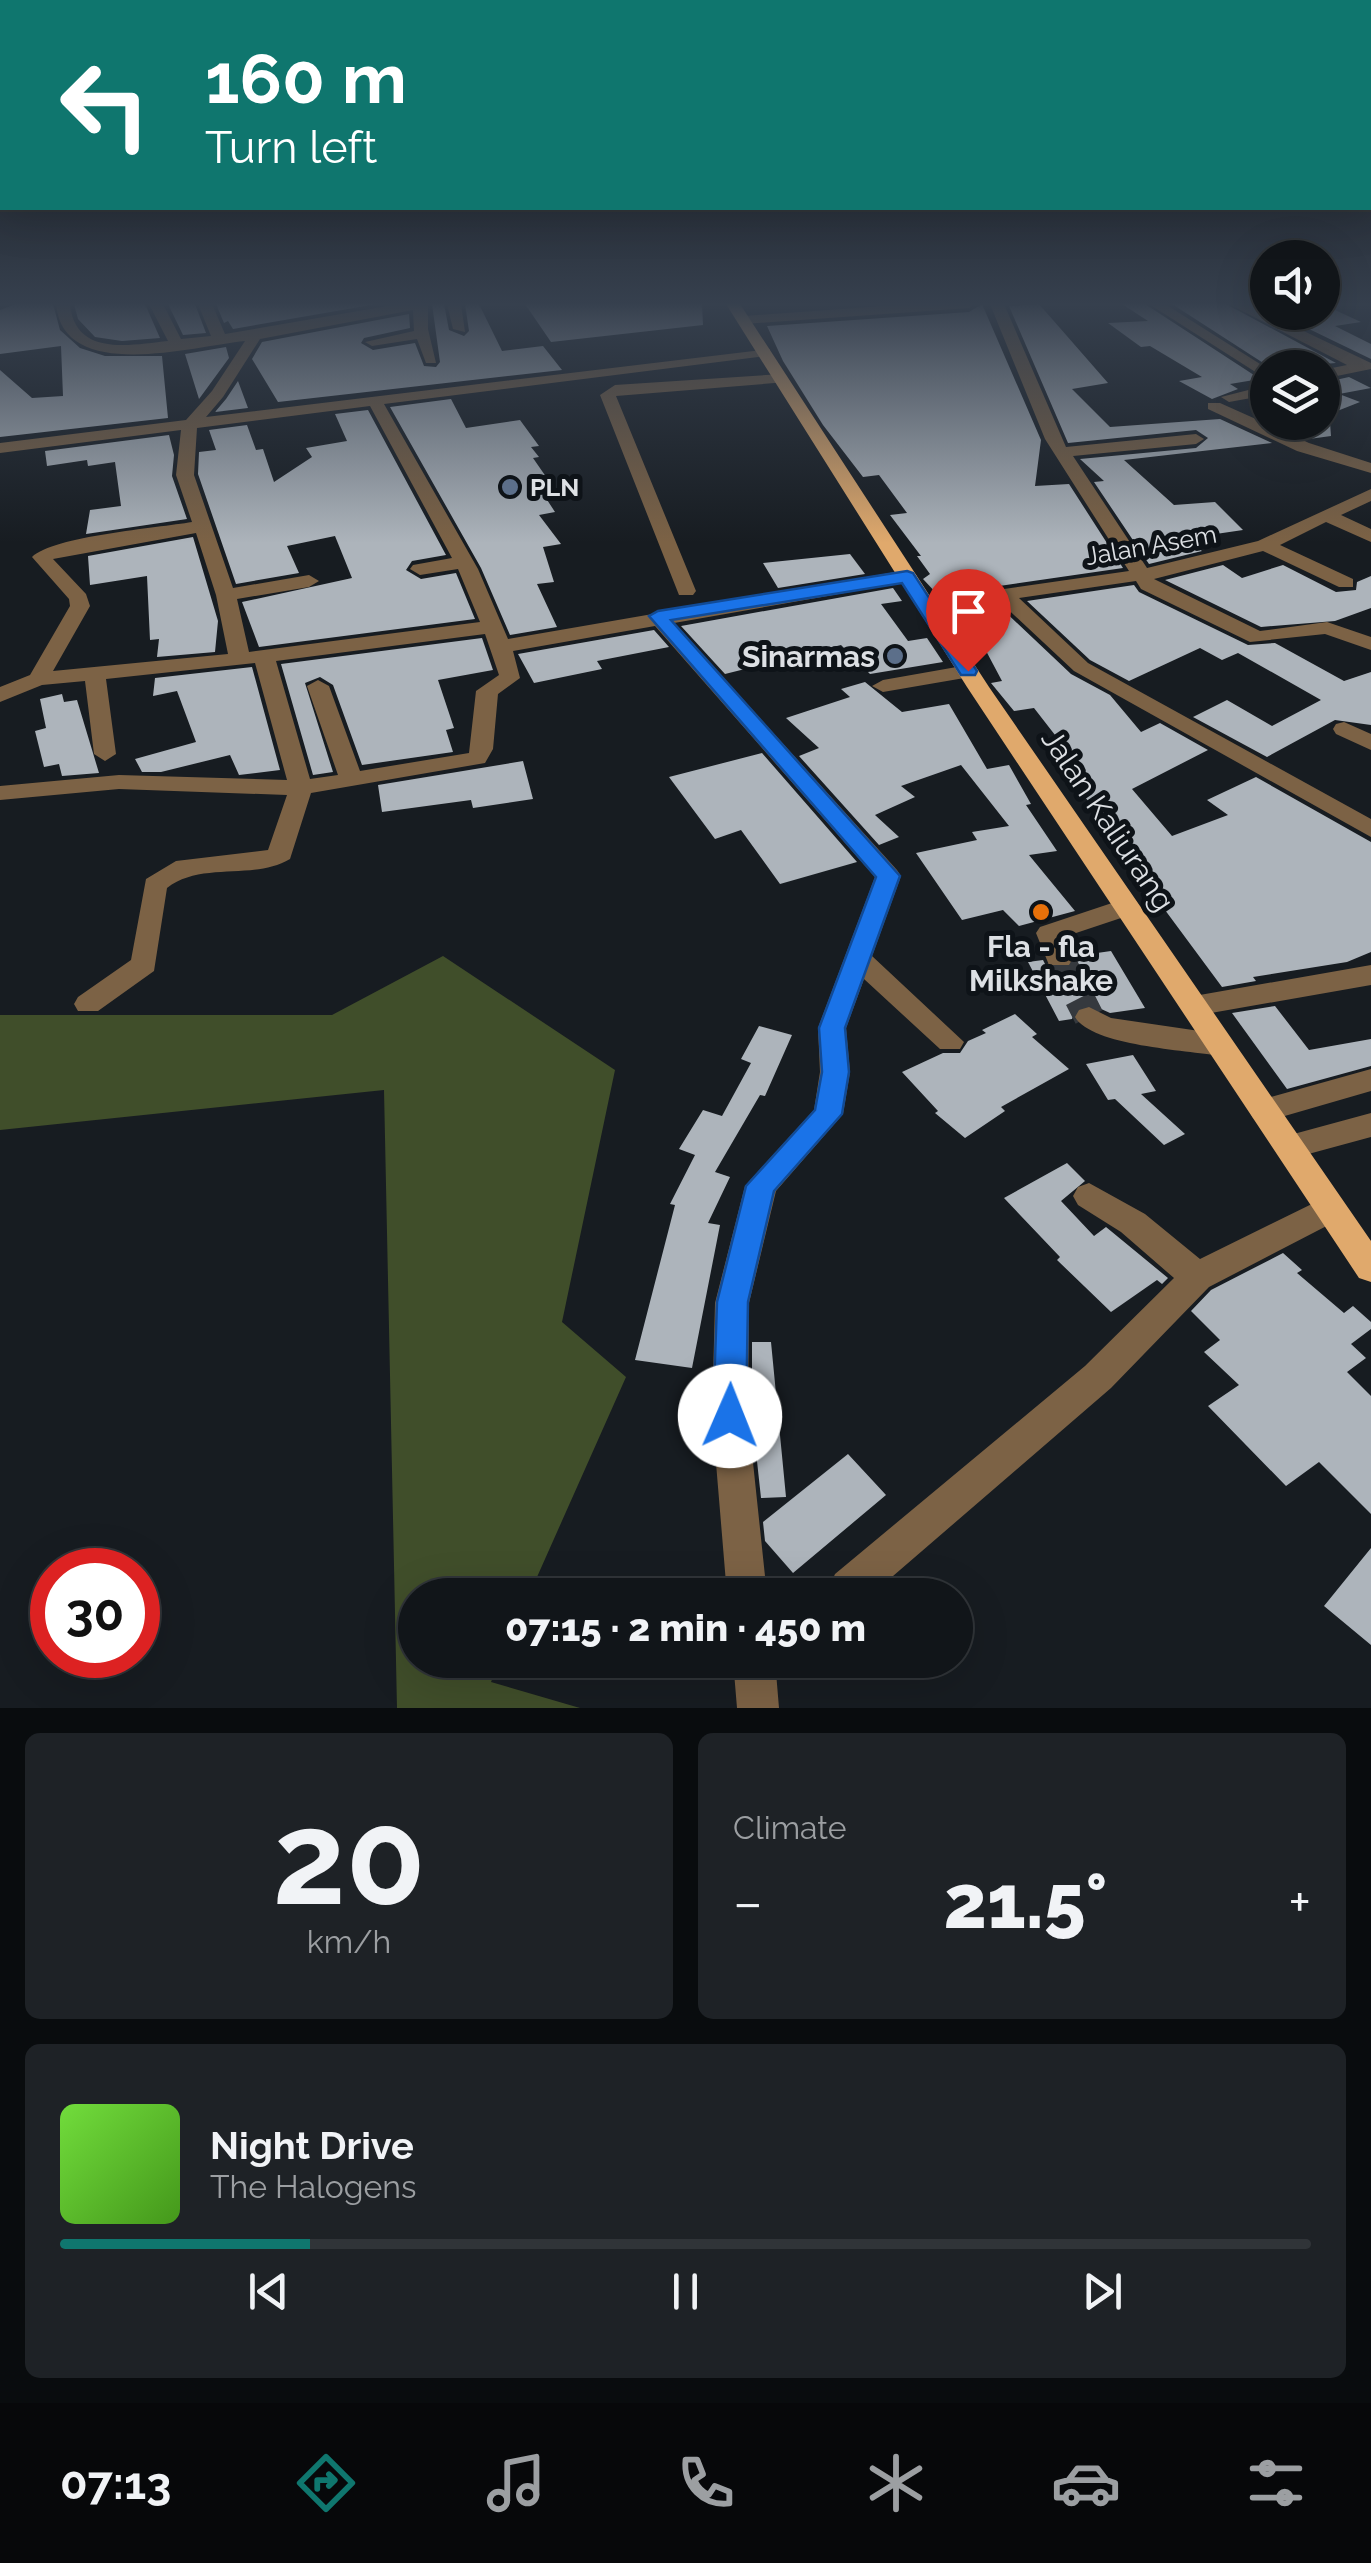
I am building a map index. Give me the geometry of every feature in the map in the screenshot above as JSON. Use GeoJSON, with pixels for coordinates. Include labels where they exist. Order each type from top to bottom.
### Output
{"type":"FeatureCollection","features":[{"type":"Feature","properties":{"kind":"main road","name":"Jalan Kaliurang"},"geometry":{"type":"LineString","coordinates":[[785,384],[968,671],[1371,1268]]}},
{"type":"Feature","properties":{"kind":"street"},"geometry":{"type":"LineString","coordinates":[[225,384],[190,426],[184,475],[226,596],[240,659]]}},
{"type":"Feature","properties":{"kind":"street"},"geometry":{"type":"LineString","coordinates":[[6,447],[507,384]]}},
{"type":"Feature","properties":{"kind":"street"},"geometry":{"type":"LineString","coordinates":[[686,591],[608,395],[616,390],[711,384]]}},
{"type":"Feature","properties":{"kind":"street"},"geometry":{"type":"LineString","coordinates":[[1028,384],[1063,452],[1148,585],[1257,638],[1327,628],[1371,644]]}},
{"type":"Feature","properties":{"kind":"street"},"geometry":{"type":"LineString","coordinates":[[1250,396],[1222,402],[1250,417]]}},
{"type":"Feature","properties":{"kind":"street"},"geometry":{"type":"LineString","coordinates":[[0,793],[119,782],[301,788],[476,758],[482,749],[487,691],[509,678],[464,562],[374,400]]}},
{"type":"Feature","properties":{"kind":"street"},"geometry":{"type":"LineString","coordinates":[[1063,452],[1196,439]]}},
{"type":"Feature","properties":{"kind":"street"},"geometry":{"type":"LineString","coordinates":[[1292,440],[1371,468]]}},
{"type":"Feature","properties":{"kind":"street","name":"Jalan Asem"},"geometry":{"type":"LineString","coordinates":[[927,606],[1175,570],[1265,546],[1371,494]]}},
{"type":"Feature","properties":{"kind":"street"},"geometry":{"type":"LineString","coordinates":[[1325,515],[1371,536]]}},
{"type":"Feature","properties":{"kind":"street"},"geometry":{"type":"LineString","coordinates":[[38,679],[80,606],[80,598],[41,557],[62,549],[204,526]]}},
{"type":"Feature","properties":{"kind":"street"},"geometry":{"type":"LineString","coordinates":[[1265,546],[1346,583]]}},
{"type":"Feature","properties":{"kind":"street"},"geometry":{"type":"LineString","coordinates":[[420,569],[464,562]]}},
{"type":"Feature","properties":{"kind":"street"},"geometry":{"type":"LineString","coordinates":[[0,695],[38,679],[496,637],[658,616],[907,576]]}},
{"type":"Feature","properties":{"kind":"street"},"geometry":{"type":"LineString","coordinates":[[226,596],[310,581]]}},
{"type":"Feature","properties":{"kind":"street"},"geometry":{"type":"LineString","coordinates":[[1004,595],[1081,667],[1371,829]]}},
{"type":"Feature","properties":{"kind":"street"},"geometry":{"type":"LineString","coordinates":[[658,616],[888,876],[832,1028],[836,1072],[828,1114],[761,1186],[732,1302],[730,1416],[745,1578]]}},
{"type":"Feature","properties":{"kind":"street"},"geometry":{"type":"LineString","coordinates":[[88,1004],[144,964],[154,885],[162,877],[176,869],[275,858],[281,852],[301,788],[264,656]]}},
{"type":"Feature","properties":{"kind":"street"},"geometry":{"type":"LineString","coordinates":[[883,686],[968,671]]}},
{"type":"Feature","properties":{"kind":"street"},"geometry":{"type":"LineString","coordinates":[[96,673],[105,754]]}},
{"type":"Feature","properties":{"kind":"street"},"geometry":{"type":"LineString","coordinates":[[318,686],[352,778]]}},
{"type":"Feature","properties":{"kind":"street"},"geometry":{"type":"LineString","coordinates":[[1344,729],[1371,743]]}},
{"type":"Feature","properties":{"kind":"street"},"geometry":{"type":"LineString","coordinates":[[1060,958],[1049,933],[1127,907]]}},
{"type":"Feature","properties":{"kind":"street"},"geometry":{"type":"LineString","coordinates":[[858,958],[950,1042]]}},
{"type":"Feature","properties":{"kind":"street"},"geometry":{"type":"LineString","coordinates":[[1194,1006],[1371,975]]}},
{"type":"Feature","properties":{"kind":"street"},"geometry":{"type":"LineString","coordinates":[[1088,1016],[1104,1026],[1220,1045]]}},
{"type":"Feature","properties":{"kind":"street"},"geometry":{"type":"LineString","coordinates":[[1264,1110],[1371,1080]]}},
{"type":"Feature","properties":{"kind":"street"},"geometry":{"type":"LineString","coordinates":[[1290,1147],[1371,1125]]}},
{"type":"Feature","properties":{"kind":"street"},"geometry":{"type":"LineString","coordinates":[[1089,1196],[1133,1223],[1197,1276]]}},
{"type":"Feature","properties":{"kind":"street"},"geometry":{"type":"LineString","coordinates":[[861,1578],[1098,1377],[1197,1276],[1331,1208]]}},
{"type":"Feature","properties":{"kind":"street"},"geometry":{"type":"LineString","coordinates":[[756,1678],[758,1708]]}},
{"type":"Feature","properties":{"kind":"green space"},"geometry":{"type":"Polygon","coordinates":[[[443,956],[615,1070],[562,1322],[626,1377],[537,1578],[398,1578],[398,1678],[493,1678],[491,1682],[580,1708],[397,1708],[384,1090],[0,1130],[0,1015],[332,1015],[443,956]]]}},
{"type":"Feature","properties":{"kind":"building"},"geometry":{"type":"Polygon","coordinates":[[[0,384],[16,384],[32,398],[63,396],[63,384],[165,384],[168,418],[0,437],[0,384]]]}},
{"type":"Feature","properties":{"kind":"building"},"geometry":{"type":"Polygon","coordinates":[[[194,384],[210,384],[199,399],[194,384]]]}},
{"type":"Feature","properties":{"kind":"building"},"geometry":{"type":"Polygon","coordinates":[[[239,384],[248,408],[215,412],[239,384]]]}},
{"type":"Feature","properties":{"kind":"building"},"geometry":{"type":"Polygon","coordinates":[[[267,384],[440,384],[278,402],[267,384]]]}},
{"type":"Feature","properties":{"kind":"building"},"geometry":{"type":"Polygon","coordinates":[[[797,384],[1017,384],[1041,440],[1035,486],[1069,484],[1123,568],[938,595],[923,579],[930,574],[917,556],[921,556],[890,515],[907,513],[879,475],[863,477],[797,384]]]}},
{"type":"Feature","properties":{"kind":"building"},"geometry":{"type":"Polygon","coordinates":[[[1042,384],[1104,384],[1072,389],[1110,427],[1220,419],[1250,433],[1250,440],[1272,443],[1124,460],[1174,505],[1215,502],[1243,530],[1209,535],[1214,540],[1190,543],[1202,551],[1149,564],[1094,482],[1104,481],[1080,459],[1196,448],[1208,438],[1196,430],[1068,443],[1042,384]]]}},
{"type":"Feature","properties":{"kind":"building"},"geometry":{"type":"Polygon","coordinates":[[[1184,384],[1232,384],[1238,389],[1212,399],[1184,384]]]}},
{"type":"Feature","properties":{"kind":"building"},"geometry":{"type":"Polygon","coordinates":[[[1340,384],[1362,384],[1371,388],[1340,394],[1340,384]]]}},
{"type":"Feature","properties":{"kind":"building"},"geometry":{"type":"Polygon","coordinates":[[[1340,394],[1360,402],[1340,410],[1340,394]]]}},
{"type":"Feature","properties":{"kind":"building"},"geometry":{"type":"Polygon","coordinates":[[[451,399],[466,428],[520,420],[539,446],[531,447],[539,457],[533,458],[551,484],[538,486],[555,512],[539,515],[561,544],[543,547],[554,582],[537,584],[557,627],[510,635],[481,568],[390,407],[451,399]]]}},
{"type":"Feature","properties":{"kind":"building"},"geometry":{"type":"Polygon","coordinates":[[[368,410],[446,555],[412,561],[406,570],[421,579],[456,573],[475,619],[259,647],[242,602],[352,578],[335,536],[287,546],[299,573],[236,584],[198,474],[199,452],[216,450],[209,430],[247,425],[256,450],[263,449],[274,482],[312,457],[306,448],[347,441],[335,414],[368,410]]]}},
{"type":"Feature","properties":{"kind":"building"},"geometry":{"type":"Polygon","coordinates":[[[169,435],[174,455],[172,476],[187,519],[86,534],[90,510],[121,506],[115,462],[88,466],[87,460],[47,466],[45,451],[169,435]]]}},
{"type":"Feature","properties":{"kind":"building"},"geometry":{"type":"Polygon","coordinates":[[[193,537],[218,621],[215,652],[157,657],[159,639],[150,640],[147,576],[90,585],[88,556],[193,537]]]}},
{"type":"Feature","properties":{"kind":"building"},"geometry":{"type":"Polygon","coordinates":[[[850,554],[865,574],[778,588],[763,563],[850,554]]]}},
{"type":"Feature","properties":{"kind":"building"},"geometry":{"type":"Polygon","coordinates":[[[1223,565],[1242,578],[1283,565],[1336,592],[1356,590],[1357,582],[1371,576],[1371,608],[1335,621],[1261,627],[1165,580],[1223,565]]]}},
{"type":"Feature","properties":{"kind":"building"},"geometry":{"type":"Polygon","coordinates":[[[1134,585],[1139,592],[1248,645],[1275,643],[1344,681],[1371,672],[1371,725],[1335,720],[1267,757],[1193,717],[1227,700],[1272,726],[1321,700],[1238,653],[1222,660],[1200,648],[1129,681],[1090,660],[1027,601],[1134,585]]]}},
{"type":"Feature","properties":{"kind":"building"},"geometry":{"type":"Polygon","coordinates":[[[893,588],[902,601],[881,604],[908,641],[927,638],[943,662],[870,674],[841,645],[725,674],[681,626],[893,588]]]}},
{"type":"Feature","properties":{"kind":"building"},"geometry":{"type":"Polygon","coordinates":[[[998,605],[1071,674],[1110,695],[1141,732],[1160,723],[1208,750],[1132,789],[1172,836],[1228,815],[1207,800],[1256,777],[1371,842],[1371,952],[1347,962],[1253,977],[1256,981],[1222,987],[1165,910],[1142,868],[1052,756],[1069,753],[1034,708],[1014,711],[991,683],[1002,681],[976,632],[954,610],[998,605]]]}},
{"type":"Feature","properties":{"kind":"building"},"geometry":{"type":"Polygon","coordinates":[[[654,630],[669,647],[597,661],[602,669],[534,683],[518,654],[654,630]]]}},
{"type":"Feature","properties":{"kind":"building"},"geometry":{"type":"Polygon","coordinates":[[[482,638],[493,670],[438,680],[454,728],[446,730],[453,752],[362,765],[333,685],[320,677],[305,683],[333,772],[313,775],[281,664],[482,638]]]}},
{"type":"Feature","properties":{"kind":"building"},"geometry":{"type":"Polygon","coordinates":[[[252,667],[280,770],[239,775],[230,755],[161,772],[142,772],[135,759],[196,742],[177,691],[153,696],[155,678],[252,667]]]}},
{"type":"Feature","properties":{"kind":"building"},"geometry":{"type":"Polygon","coordinates":[[[865,682],[902,712],[949,704],[987,769],[1009,765],[1031,804],[1026,805],[1057,851],[1029,855],[1075,911],[1019,926],[1003,910],[962,920],[916,853],[977,840],[972,832],[1009,826],[961,765],[901,786],[915,797],[875,815],[899,837],[879,845],[799,756],[819,748],[786,718],[850,697],[841,689],[865,682]]]}},
{"type":"Feature","properties":{"kind":"building"},"geometry":{"type":"Polygon","coordinates":[[[62,694],[64,702],[77,700],[99,773],[62,776],[59,764],[44,767],[35,731],[46,728],[40,699],[62,694]]]}},
{"type":"Feature","properties":{"kind":"building"},"geometry":{"type":"Polygon","coordinates":[[[762,753],[857,862],[780,884],[741,830],[715,839],[669,777],[762,753]]]}},
{"type":"Feature","properties":{"kind":"building"},"geometry":{"type":"Polygon","coordinates":[[[523,761],[533,799],[473,808],[471,800],[382,812],[378,785],[523,761]]]}},
{"type":"Feature","properties":{"kind":"building"},"geometry":{"type":"Polygon","coordinates":[[[1111,951],[1145,1008],[1110,1013],[1088,1003],[1076,1008],[1072,1019],[1059,1021],[1028,962],[1043,960],[1047,968],[1069,969],[1076,956],[1111,951]]]}},
{"type":"Feature","properties":{"kind":"building"},"geometry":{"type":"Polygon","coordinates":[[[1275,1006],[1309,1050],[1371,1039],[1371,1066],[1287,1089],[1232,1013],[1275,1006]]]}},
{"type":"Feature","properties":{"kind":"building"},"geometry":{"type":"Polygon","coordinates":[[[1015,1014],[1037,1034],[1032,1037],[1069,1069],[1001,1107],[1005,1111],[965,1138],[935,1113],[938,1111],[902,1072],[943,1053],[960,1053],[968,1041],[986,1033],[982,1030],[1015,1014]]]}},
{"type":"Feature","properties":{"kind":"building"},"geometry":{"type":"Polygon","coordinates":[[[759,1026],[792,1035],[765,1096],[760,1095],[715,1172],[730,1177],[708,1223],[720,1225],[692,1368],[635,1360],[675,1205],[670,1204],[695,1155],[679,1149],[703,1110],[722,1116],[751,1063],[741,1059],[759,1026]]]}},
{"type":"Feature","properties":{"kind":"building"},"geometry":{"type":"Polygon","coordinates":[[[1133,1055],[1156,1091],[1141,1094],[1185,1134],[1164,1145],[1115,1099],[1108,1100],[1086,1064],[1133,1055]]]}},
{"type":"Feature","properties":{"kind":"building"},"geometry":{"type":"Polygon","coordinates":[[[1067,1163],[1085,1181],[1061,1201],[1094,1236],[1106,1227],[1168,1278],[1162,1284],[1157,1280],[1111,1312],[1057,1260],[1060,1257],[1004,1198],[1067,1163]]]}},
{"type":"Feature","properties":{"kind":"building"},"geometry":{"type":"Polygon","coordinates":[[[1283,1253],[1302,1270],[1297,1273],[1344,1313],[1353,1306],[1371,1322],[1371,1329],[1351,1344],[1366,1358],[1347,1372],[1371,1396],[1371,1514],[1319,1462],[1286,1486],[1208,1406],[1239,1385],[1204,1352],[1220,1340],[1191,1311],[1211,1290],[1283,1253]]]}},
{"type":"Feature","properties":{"kind":"building"},"geometry":{"type":"Polygon","coordinates":[[[752,1342],[771,1342],[786,1497],[761,1498],[752,1415],[752,1342]]]}},
{"type":"Feature","properties":{"kind":"building"},"geometry":{"type":"Polygon","coordinates":[[[848,1454],[886,1495],[793,1573],[765,1541],[763,1522],[848,1454]]]}},
{"type":"Feature","properties":{"kind":"building"},"geometry":{"type":"Polygon","coordinates":[[[1371,1548],[1371,1645],[1324,1606],[1371,1548]]]}},
{"type":"Feature","properties":{"kind":"tunnel"},"geometry":{"type":"LineString","coordinates":[[1059,958],[1089,1017]]}},
{"type":"Feature","properties":{"kind":"place","name":"PLN"},"geometry":{"type":"Point","coordinates":[510,487]}},
{"type":"Feature","properties":{"kind":"place","name":"Sinarmas"},"geometry":{"type":"Point","coordinates":[895,656]}},
{"type":"Feature","properties":{"kind":"place","name":"Fla - fla Milkshake"},"geometry":{"type":"Point","coordinates":[1041,912]}},
{"type":"Feature","properties":{"kind":"route"},"geometry":{"type":"LineString","coordinates":[[730,1416],[732,1302],[761,1186],[828,1114],[836,1072],[832,1028],[888,876],[774,752],[658,616],[907,576],[968,671]]}}]}
